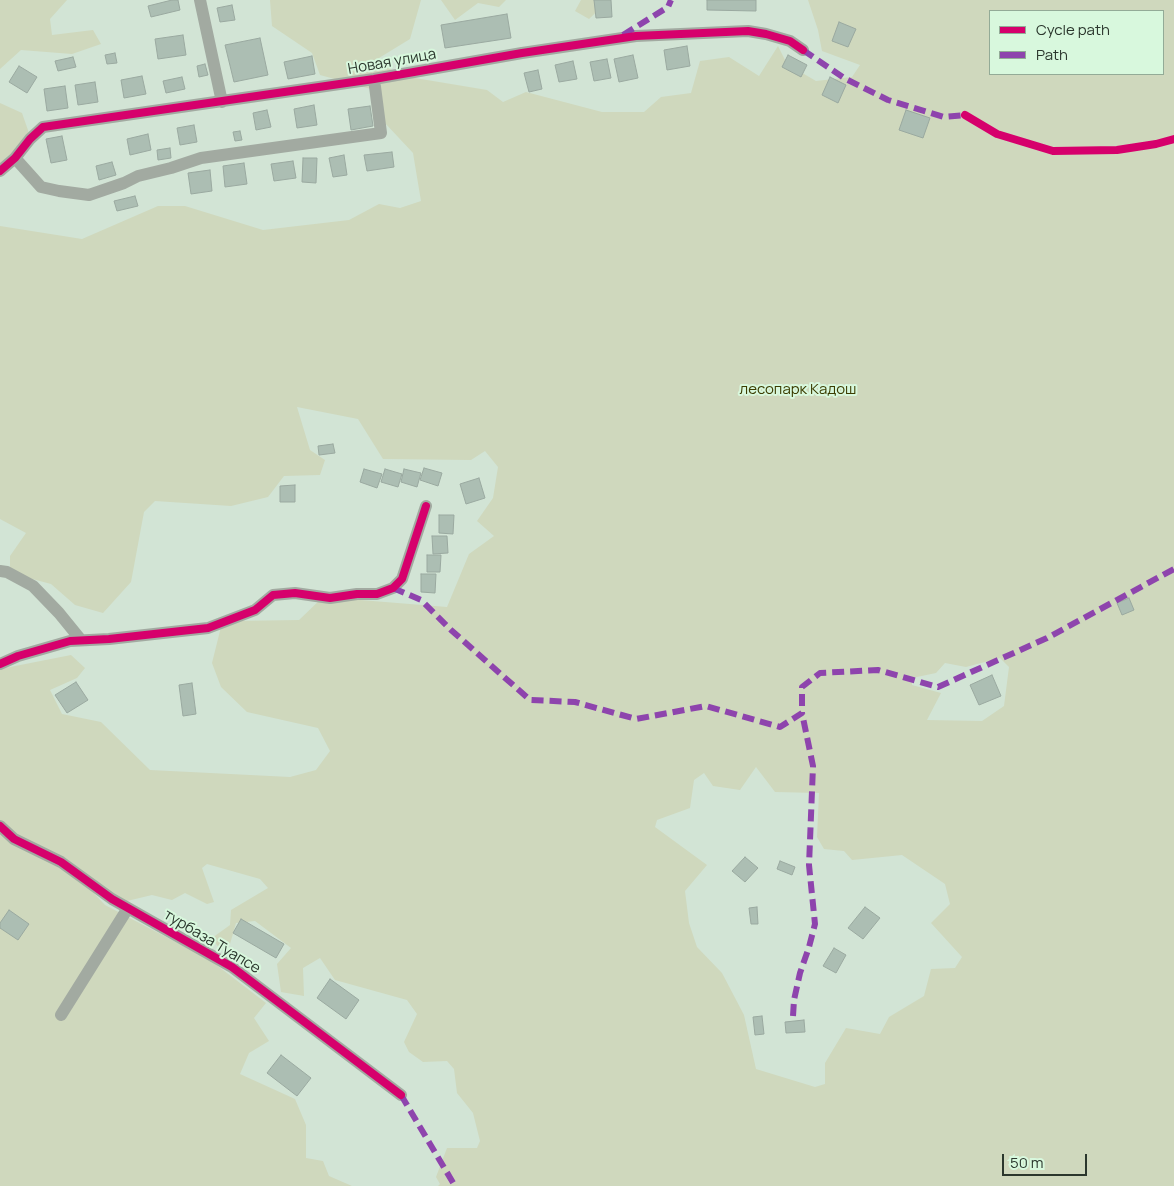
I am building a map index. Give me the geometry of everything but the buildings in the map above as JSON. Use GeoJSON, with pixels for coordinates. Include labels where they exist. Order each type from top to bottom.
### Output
{"type":"FeatureCollection","features":[{"type":"Feature","properties":{"kind":"street"},"geometry":{"type":"LineString","coordinates":[[200,0],[222,102]]}},
{"type":"Feature","properties":{"kind":"street","name":"Новая улица"},"geometry":{"type":"LineString","coordinates":[[0,171],[15,158],[30,139],[43,127],[374,79],[522,53],[636,36],[748,31],[790,41],[803,50]]}},
{"type":"Feature","properties":{"kind":"street","name":"Новая улица"},"geometry":{"type":"LineString","coordinates":[[15,158],[41,187],[59,192],[89,195],[138,176],[201,158],[380,133],[374,79]]}},
{"type":"Feature","properties":{"kind":"street"},"geometry":{"type":"LineString","coordinates":[[0,664],[18,656],[70,641],[168,634],[208,628],[255,610],[272,595],[295,593],[330,598],[357,594],[377,594],[393,588],[402,579],[426,506]]}},
{"type":"Feature","properties":{"kind":"street"},"geometry":{"type":"LineString","coordinates":[[0,571],[7,572],[33,586],[59,613],[80,640]]}},
{"type":"Feature","properties":{"kind":"street","name":"турбаза Туапсе"},"geometry":{"type":"LineString","coordinates":[[0,826],[14,839],[61,862],[112,899],[232,967],[401,1094]]}},
{"type":"Feature","properties":{"kind":"street"},"geometry":{"type":"LineString","coordinates":[[61,1015],[128,908]]}},
{"type":"Feature","properties":{"kind":"green space"},"geometry":{"type":"Polygon","coordinates":[[[0,0],[67,0],[50,19],[52,35],[93,30],[101,44],[72,54],[21,50],[0,69],[0,0]]]}},
{"type":"Feature","properties":{"kind":"green space","name":"лесопарк Кадош"},"geometry":{"type":"Polygon","coordinates":[[[270,0],[421,0],[410,39],[379,58],[397,75],[487,90],[503,102],[526,92],[602,112],[644,112],[661,97],[691,93],[700,61],[729,57],[759,76],[778,46],[787,64],[816,81],[852,77],[860,65],[822,51],[818,30],[808,0],[1174,0],[1174,1186],[438,1186],[440,1184],[436,1177],[447,1148],[477,1148],[480,1141],[473,1113],[457,1093],[454,1069],[447,1061],[423,1062],[409,1052],[404,1042],[417,1014],[407,1000],[335,980],[320,958],[303,968],[304,996],[281,992],[277,964],[291,948],[255,921],[236,923],[230,944],[219,948],[212,938],[230,925],[231,910],[268,888],[260,879],[207,864],[202,868],[214,902],[207,904],[185,893],[172,900],[152,895],[127,901],[86,885],[105,905],[210,960],[266,1003],[254,1018],[269,1041],[249,1053],[240,1074],[295,1099],[306,1125],[306,1158],[323,1161],[329,1176],[352,1186],[0,1186],[0,669],[71,655],[85,668],[77,678],[50,690],[62,714],[101,722],[150,770],[290,777],[316,770],[330,751],[318,728],[247,712],[221,687],[212,663],[221,627],[232,621],[299,620],[323,597],[447,607],[469,554],[494,536],[477,521],[493,498],[498,467],[485,451],[471,460],[383,459],[358,419],[297,407],[310,450],[325,460],[320,475],[284,476],[268,497],[231,506],[155,501],[144,512],[131,582],[103,613],[75,605],[51,584],[10,573],[10,556],[26,533],[0,519],[0,226],[82,239],[158,206],[185,206],[263,230],[349,220],[379,204],[400,208],[421,201],[413,153],[384,122],[378,91],[320,75],[312,53],[272,26],[270,0]],[[1000,658],[966,667],[945,663],[936,673],[912,678],[912,685],[941,693],[927,720],[982,721],[1004,706],[1009,667],[1000,658]],[[756,767],[740,790],[713,786],[704,773],[694,780],[690,808],[657,820],[655,827],[707,865],[685,891],[689,923],[697,947],[722,973],[744,1015],[756,1069],[815,1087],[825,1084],[825,1063],[846,1028],[880,1034],[889,1017],[924,996],[931,969],[955,968],[962,957],[931,923],[950,904],[945,884],[902,855],[852,860],[844,851],[824,849],[817,837],[819,793],[775,792],[756,767]]]}},
{"type":"Feature","properties":{"kind":"green space"},"geometry":{"type":"Polygon","coordinates":[[[441,0],[506,0],[499,7],[478,3],[455,20],[441,0]]]}},
{"type":"Feature","properties":{"kind":"green space"},"geometry":{"type":"Polygon","coordinates":[[[581,0],[609,0],[589,19],[575,11],[581,0]]]}},
{"type":"Feature","properties":{"kind":"green space"},"geometry":{"type":"Polygon","coordinates":[[[0,103],[22,113],[30,136],[0,173],[0,103]]]}},
{"type":"Feature","properties":{"kind":"marked path"},"geometry":{"type":"LineString","coordinates":[[623,35],[668,7],[671,0]]}},
{"type":"Feature","properties":{"kind":"marked path"},"geometry":{"type":"LineString","coordinates":[[803,50],[844,78],[888,100],[944,117],[968,116]]}},
{"type":"Feature","properties":{"kind":"marked path"},"geometry":{"type":"LineString","coordinates":[[393,588],[421,600],[451,630],[530,700],[575,702],[636,719],[706,706],[780,727],[802,713],[802,687],[820,673],[878,670],[938,687],[1047,638],[1174,569]]}},
{"type":"Feature","properties":{"kind":"marked path"},"geometry":{"type":"LineString","coordinates":[[793,1016],[794,1000],[800,973],[815,924],[809,865],[813,766],[802,713]]}},
{"type":"Feature","properties":{"kind":"marked path"},"geometry":{"type":"LineString","coordinates":[[401,1095],[455,1186]]}},
{"type":"Feature","properties":{"kind":"cycle path"},"geometry":{"type":"LineString","coordinates":[[0,171],[15,158],[30,139],[43,127],[374,79],[522,53],[636,36],[748,31],[790,41],[803,50]]}},
{"type":"Feature","properties":{"kind":"cycle path"},"geometry":{"type":"LineString","coordinates":[[965,115],[997,134],[1053,151],[1117,150],[1174,139]]}},
{"type":"Feature","properties":{"kind":"cycle path"},"geometry":{"type":"LineString","coordinates":[[0,664],[18,656],[70,641],[109,639],[208,628],[255,610],[273,595],[295,593],[330,598],[357,594],[377,594],[393,588],[402,579],[426,506]]}},
{"type":"Feature","properties":{"kind":"cycle path"},"geometry":{"type":"LineString","coordinates":[[0,826],[14,839],[61,862],[112,899],[232,967],[401,1095]]}}]}
